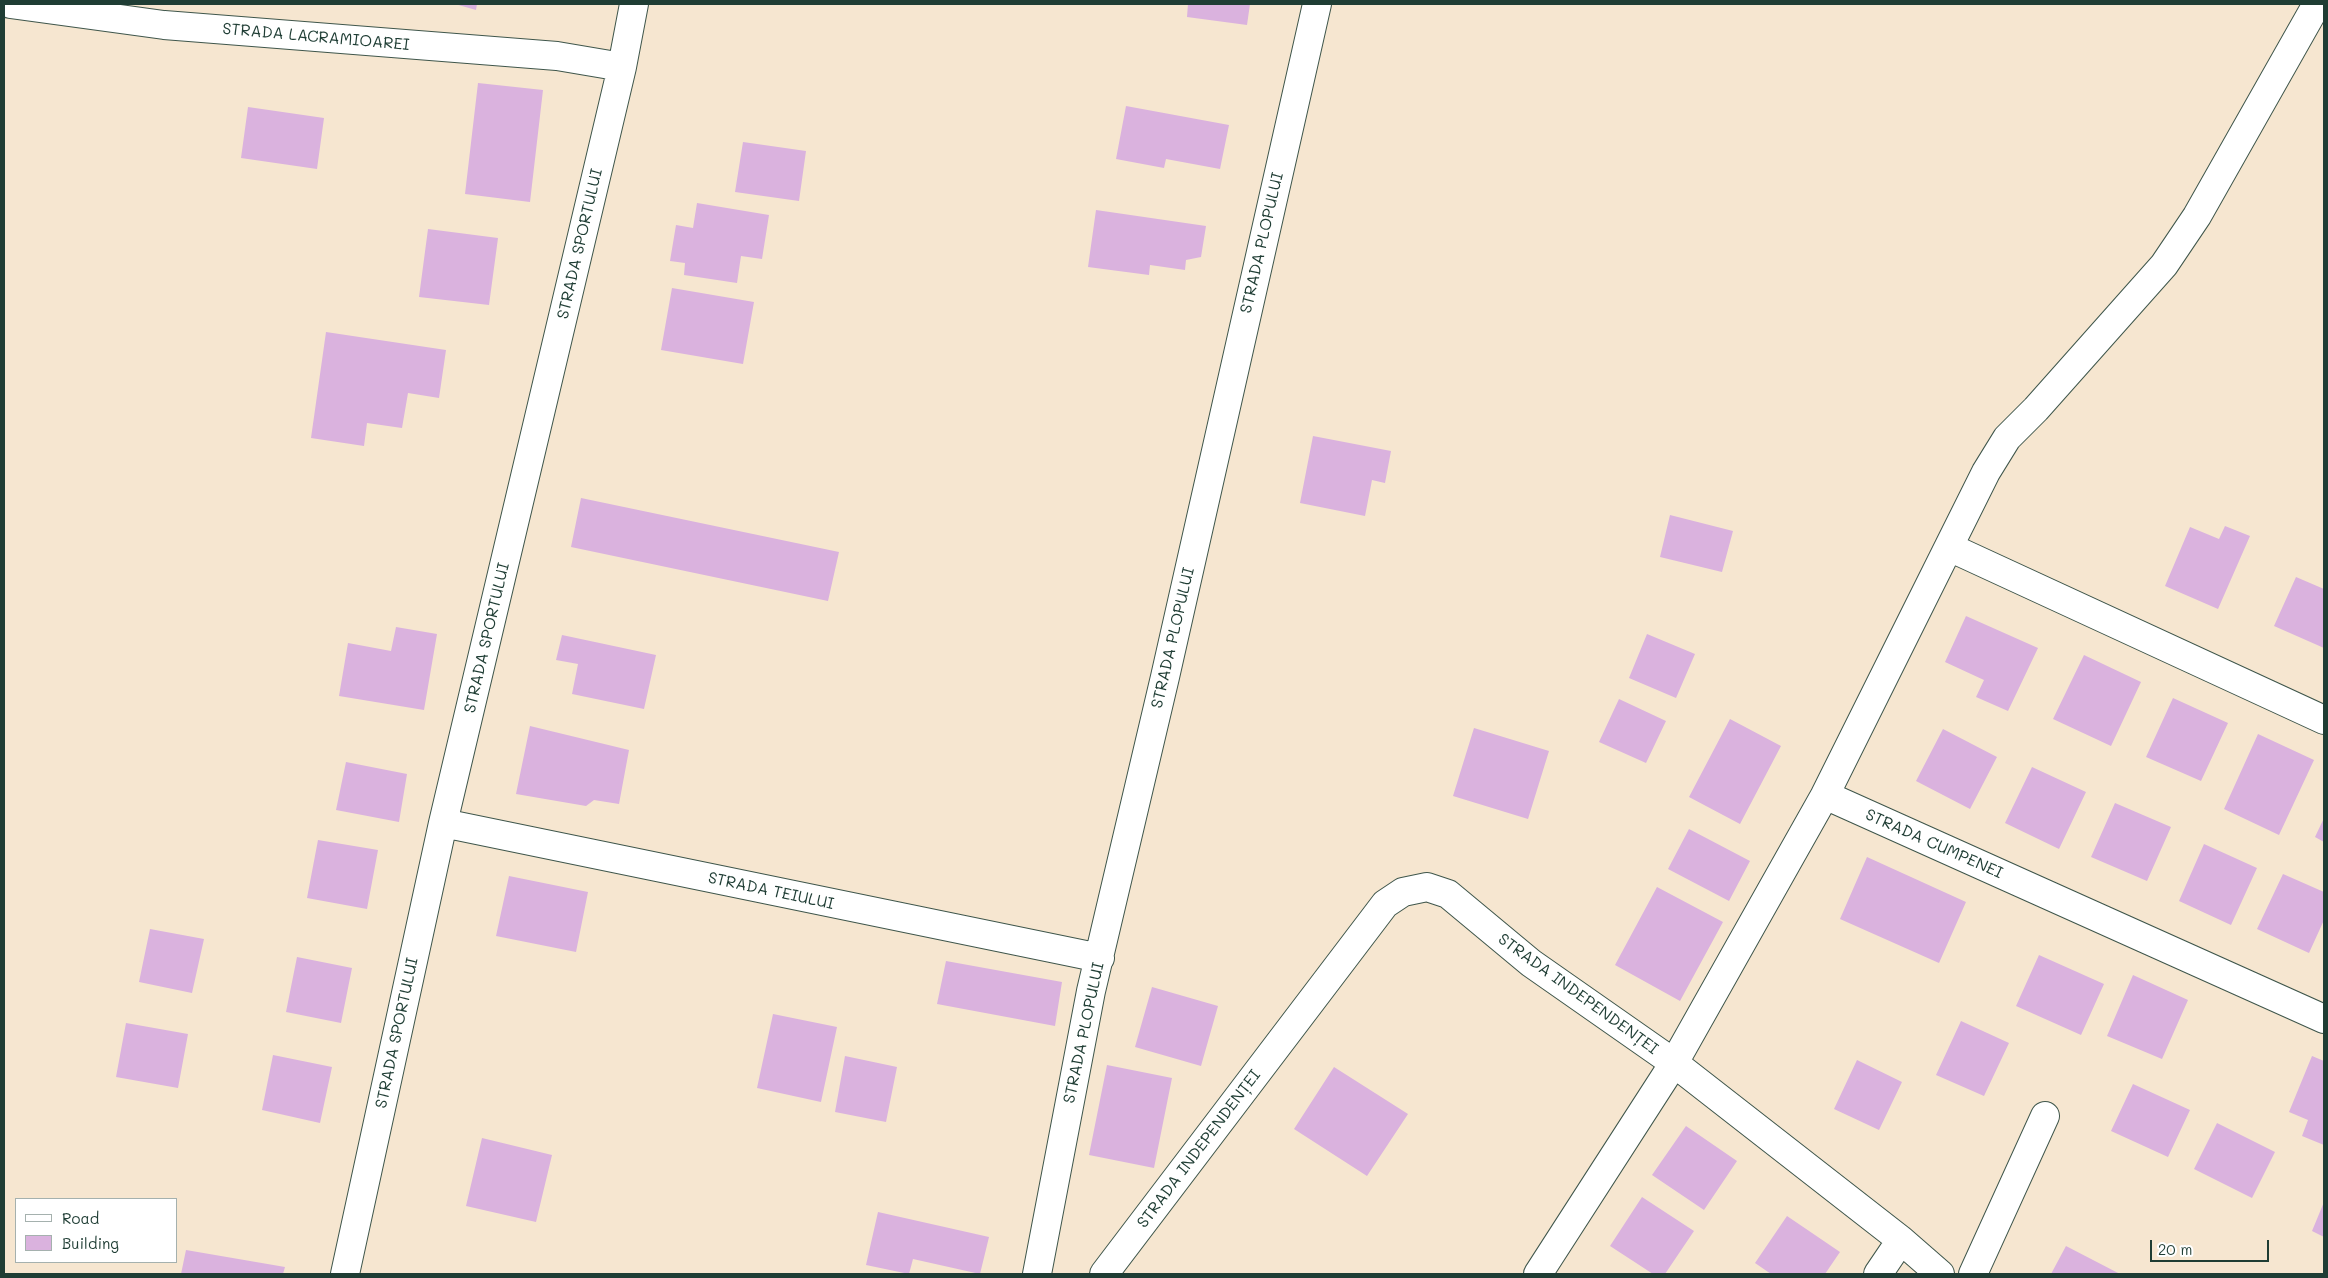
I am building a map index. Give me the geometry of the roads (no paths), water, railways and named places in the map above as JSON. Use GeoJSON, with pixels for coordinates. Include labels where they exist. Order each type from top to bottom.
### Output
{"type":"FeatureCollection","features":[{"type":"Feature","properties":{"kind":"street","name":"STRADA LACRAMIOAREI"},"geometry":{"type":"LineString","coordinates":[[10,4],[166,14],[557,56],[622,67]]}},
{"type":"Feature","properties":{"kind":"street","name":"STRADA SPORTULUI"},"geometry":{"type":"LineString","coordinates":[[345,1274],[443,823],[622,67],[634,4]]}},
{"type":"Feature","properties":{"kind":"street","name":"STRADA PLOPULUI"},"geometry":{"type":"LineString","coordinates":[[1037,1274],[1100,958],[1317,4]]}},
{"type":"Feature","properties":{"kind":"street"},"geometry":{"type":"LineString","coordinates":[[1538,1274],[1674,1063],[1825,795],[1986,472],[2007,438],[2130,305],[2170,257],[2197,216],[2317,4]]}},
{"type":"Feature","properties":{"kind":"street"},"geometry":{"type":"LineString","coordinates":[[1949,547],[2324,720]]}},
{"type":"Feature","properties":{"kind":"street","name":"STRADA CUMPENEI"},"geometry":{"type":"LineString","coordinates":[[1825,795],[2324,1019]]}},
{"type":"Feature","properties":{"kind":"street","name":"STRADA TEIULUI"},"geometry":{"type":"LineString","coordinates":[[443,823],[1100,958]]}},
{"type":"Feature","properties":{"kind":"street","name":"STRADA INDEPENDENȚEI"},"geometry":{"type":"LineString","coordinates":[[1104,1274],[1385,904],[1403,892],[1427,887],[1448,894],[1532,963],[1674,1063],[1901,1240],[1940,1274]]}},
{"type":"Feature","properties":{"kind":"street"},"geometry":{"type":"LineString","coordinates":[[1973,1274],[2045,1116]]}},
{"type":"Feature","properties":{"kind":"street"},"geometry":{"type":"LineString","coordinates":[[1878,1274],[1901,1240]]}}]}
